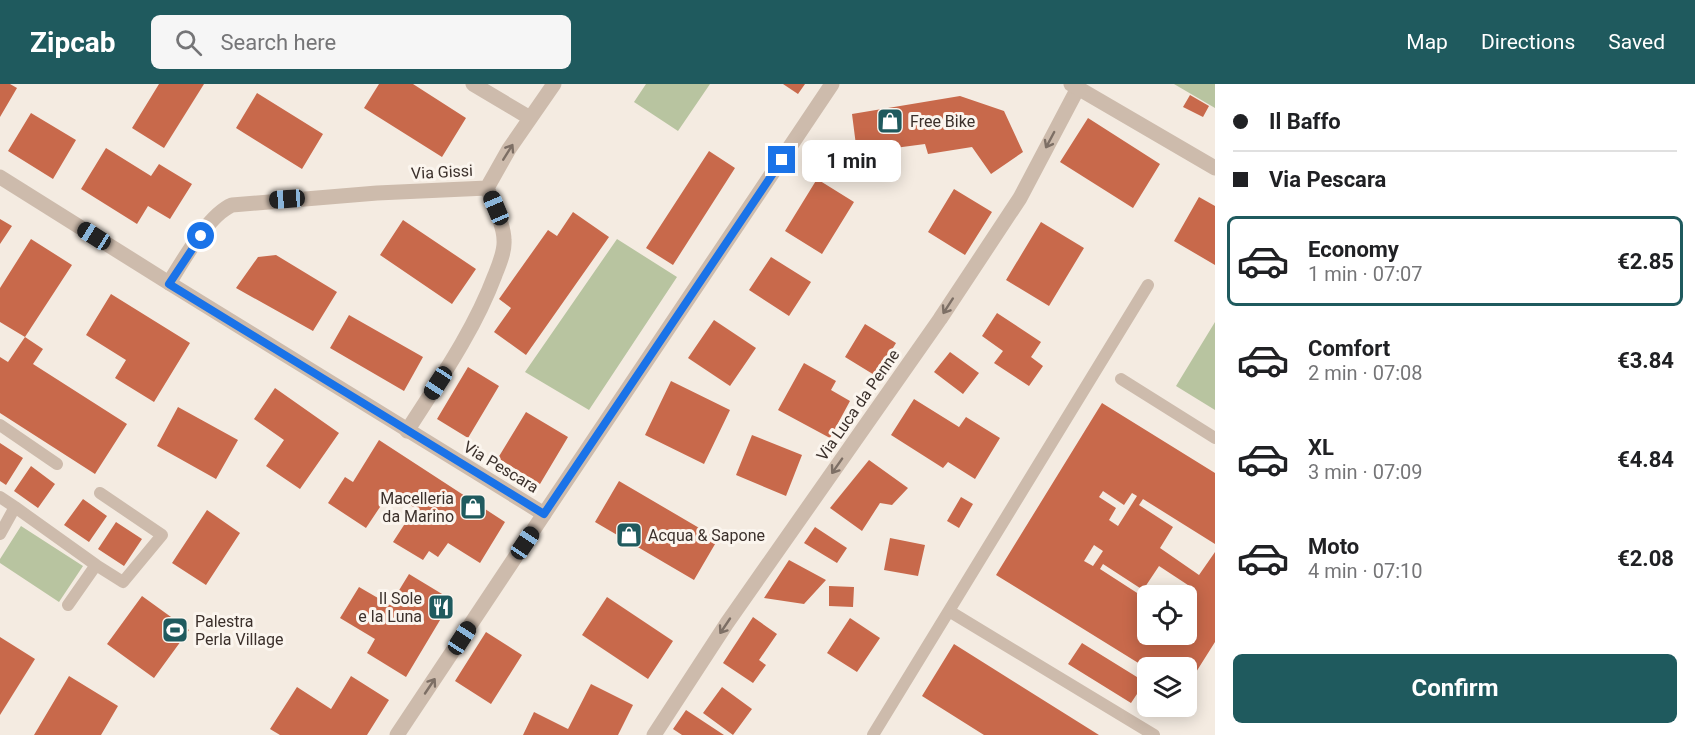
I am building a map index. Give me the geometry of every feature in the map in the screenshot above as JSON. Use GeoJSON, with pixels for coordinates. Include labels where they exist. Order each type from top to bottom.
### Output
{"type":"FeatureCollection","features":[{"type":"Feature","properties":{"kind":"street"},"geometry":{"type":"LineString","coordinates":[[473,84],[530,118]]}},
{"type":"Feature","properties":{"kind":"street"},"geometry":{"type":"LineString","coordinates":[[487,188],[554,84]]}},
{"type":"Feature","properties":{"kind":"street","name":"Via Pescara"},"geometry":{"type":"LineString","coordinates":[[0,177],[169,284],[544,514],[832,84]]}},
{"type":"Feature","properties":{"kind":"street"},"geometry":{"type":"LineString","coordinates":[[1076,85],[1215,168]]}},
{"type":"Feature","properties":{"kind":"street","name":"Via Luca da Penne"},"geometry":{"type":"LineString","coordinates":[[654,735],[727,623],[933,329],[1020,198],[1076,85]]}},
{"type":"Feature","properties":{"kind":"street","name":"Via Gissi"},"geometry":{"type":"LineString","coordinates":[[169,284],[211,221],[223,208],[232,205],[377,193],[487,188],[496,208],[505,240],[500,262],[461,347],[407,431]]}},
{"type":"Feature","properties":{"kind":"street"},"geometry":{"type":"LineString","coordinates":[[397,735],[544,514]]}},
{"type":"Feature","properties":{"kind":"lane"},"geometry":{"type":"LineString","coordinates":[[873,735],[1148,285]]}},
{"type":"Feature","properties":{"kind":"lane"},"geometry":{"type":"LineString","coordinates":[[1121,379],[1215,438]]}},
{"type":"Feature","properties":{"kind":"lane"},"geometry":{"type":"LineString","coordinates":[[0,424],[57,464]]}},
{"type":"Feature","properties":{"kind":"lane"},"geometry":{"type":"LineString","coordinates":[[0,497],[123,582],[162,535],[100,493]]}},
{"type":"Feature","properties":{"kind":"lane"},"geometry":{"type":"LineString","coordinates":[[0,534],[15,507]]}},
{"type":"Feature","properties":{"kind":"lane"},"geometry":{"type":"LineString","coordinates":[[68,605],[96,565]]}},
{"type":"Feature","properties":{"kind":"lane"},"geometry":{"type":"LineString","coordinates":[[949,611],[1154,735]]}},
{"type":"Feature","properties":{"kind":"green space"},"geometry":{"type":"Polygon","coordinates":[[[646,84],[710,84],[678,131],[634,102],[646,84]]]}},
{"type":"Feature","properties":{"kind":"green space"},"geometry":{"type":"Polygon","coordinates":[[[1174,84],[1215,84],[1215,108],[1174,84]]]}},
{"type":"Feature","properties":{"kind":"green space"},"geometry":{"type":"Polygon","coordinates":[[[617,239],[677,277],[589,410],[525,372],[617,239]]]}},
{"type":"Feature","properties":{"kind":"green space"},"geometry":{"type":"Polygon","coordinates":[[[1215,322],[1215,410],[1176,386],[1215,322]]]}},
{"type":"Feature","properties":{"kind":"green space"},"geometry":{"type":"Polygon","coordinates":[[[21,526],[83,566],[59,602],[0,563],[0,559],[21,526]]]}},
{"type":"Feature","properties":{"kind":"building"},"geometry":{"type":"Polygon","coordinates":[[[0,84],[10,84],[17,88],[0,117],[0,84]]]}},
{"type":"Feature","properties":{"kind":"building"},"geometry":{"type":"Polygon","coordinates":[[[159,84],[204,84],[164,148],[132,128],[159,84]]]}},
{"type":"Feature","properties":{"kind":"building"},"geometry":{"type":"Polygon","coordinates":[[[379,84],[413,84],[466,118],[442,157],[364,108],[379,84]]]}},
{"type":"Feature","properties":{"kind":"building"},"geometry":{"type":"Polygon","coordinates":[[[783,84],[805,84],[798,94],[783,84]]]}},
{"type":"Feature","properties":{"kind":"building"},"geometry":{"type":"Polygon","coordinates":[[[257,93],[323,134],[302,169],[236,128],[257,93]]]}},
{"type":"Feature","properties":{"kind":"building"},"geometry":{"type":"Polygon","coordinates":[[[1190,95],[1209,106],[1203,117],[1183,107],[1190,95]]]}},
{"type":"Feature","properties":{"kind":"building"},"geometry":{"type":"Polygon","coordinates":[[[960,96],[1004,111],[1023,152],[991,174],[972,147],[928,154],[925,144],[857,153],[852,114],[960,96]]]}},
{"type":"Feature","properties":{"kind":"building"},"geometry":{"type":"Polygon","coordinates":[[[31,113],[76,140],[53,179],[8,151],[31,113]]]}},
{"type":"Feature","properties":{"kind":"building"},"geometry":{"type":"Polygon","coordinates":[[[1088,118],[1160,164],[1133,208],[1060,162],[1088,118]]]}},
{"type":"Feature","properties":{"kind":"building"},"geometry":{"type":"Polygon","coordinates":[[[106,148],[151,176],[159,164],[192,184],[170,219],[148,206],[137,224],[81,189],[106,148]]]}},
{"type":"Feature","properties":{"kind":"building"},"geometry":{"type":"Polygon","coordinates":[[[709,151],[735,168],[673,265],[646,248],[709,151]]]}},
{"type":"Feature","properties":{"kind":"building"},"geometry":{"type":"Polygon","coordinates":[[[817,179],[854,202],[822,254],[785,231],[817,179]]]}},
{"type":"Feature","properties":{"kind":"building"},"geometry":{"type":"Polygon","coordinates":[[[954,189],[992,212],[965,255],[928,232],[954,189]]]}},
{"type":"Feature","properties":{"kind":"building"},"geometry":{"type":"Polygon","coordinates":[[[1199,197],[1215,206],[1215,265],[1174,241],[1199,197]]]}},
{"type":"Feature","properties":{"kind":"building"},"geometry":{"type":"Polygon","coordinates":[[[573,212],[609,237],[526,355],[494,332],[511,308],[499,299],[548,230],[557,236],[573,212]]]}},
{"type":"Feature","properties":{"kind":"building"},"geometry":{"type":"Polygon","coordinates":[[[0,219],[12,226],[0,244],[0,219]]]}},
{"type":"Feature","properties":{"kind":"building"},"geometry":{"type":"Polygon","coordinates":[[[403,220],[476,269],[452,304],[380,255],[403,220]]]}},
{"type":"Feature","properties":{"kind":"building"},"geometry":{"type":"Polygon","coordinates":[[[1041,222],[1084,248],[1049,306],[1006,280],[1041,222]]]}},
{"type":"Feature","properties":{"kind":"building"},"geometry":{"type":"Polygon","coordinates":[[[31,239],[72,265],[25,337],[0,322],[0,288],[31,239]]]}},
{"type":"Feature","properties":{"kind":"building"},"geometry":{"type":"Polygon","coordinates":[[[276,255],[337,292],[313,331],[236,288],[258,257],[276,255]]]}},
{"type":"Feature","properties":{"kind":"building"},"geometry":{"type":"Polygon","coordinates":[[[771,257],[811,282],[789,316],[749,290],[771,257]]]}},
{"type":"Feature","properties":{"kind":"building"},"geometry":{"type":"Polygon","coordinates":[[[111,294],[190,343],[154,402],[115,378],[126,360],[86,335],[111,294]]]}},
{"type":"Feature","properties":{"kind":"building"},"geometry":{"type":"Polygon","coordinates":[[[997,313],[1041,342],[1031,357],[1043,366],[1029,386],[994,363],[1003,351],[982,336],[997,313]]]}},
{"type":"Feature","properties":{"kind":"building"},"geometry":{"type":"Polygon","coordinates":[[[349,315],[423,357],[404,391],[330,348],[349,315]]]}},
{"type":"Feature","properties":{"kind":"building"},"geometry":{"type":"Polygon","coordinates":[[[714,320],[756,348],[730,386],[688,358],[714,320]]]}},
{"type":"Feature","properties":{"kind":"building"},"geometry":{"type":"Polygon","coordinates":[[[865,324],[896,343],[876,376],[845,357],[865,324]]]}},
{"type":"Feature","properties":{"kind":"building"},"geometry":{"type":"Polygon","coordinates":[[[25,337],[43,349],[33,364],[127,424],[95,474],[0,413],[0,357],[8,362],[25,337]]]}},
{"type":"Feature","properties":{"kind":"building"},"geometry":{"type":"Polygon","coordinates":[[[950,352],[979,373],[963,394],[934,372],[950,352]]]}},
{"type":"Feature","properties":{"kind":"building"},"geometry":{"type":"Polygon","coordinates":[[[804,363],[836,381],[831,390],[850,401],[830,438],[778,410],[804,363]]]}},
{"type":"Feature","properties":{"kind":"building"},"geometry":{"type":"Polygon","coordinates":[[[468,367],[499,386],[468,438],[437,419],[468,367]]]}},
{"type":"Feature","properties":{"kind":"building"},"geometry":{"type":"Polygon","coordinates":[[[671,381],[730,410],[704,464],[645,435],[671,381]]]}},
{"type":"Feature","properties":{"kind":"building"},"geometry":{"type":"Polygon","coordinates":[[[275,388],[339,433],[300,489],[266,466],[284,440],[254,419],[275,388]]]}},
{"type":"Feature","properties":{"kind":"building"},"geometry":{"type":"Polygon","coordinates":[[[914,399],[959,427],[966,417],[1000,438],[975,479],[948,462],[943,468],[891,435],[914,399]]]}},
{"type":"Feature","properties":{"kind":"building"},"geometry":{"type":"Polygon","coordinates":[[[1102,403],[1215,473],[1215,544],[1143,499],[1139,505],[1173,527],[1160,548],[1199,575],[1215,552],[1215,642],[1197,671],[1197,657],[1137,657],[1137,662],[996,575],[1102,403]],[[1103,491],[1099,497],[1116,508],[1109,520],[1118,526],[1137,496],[1132,493],[1124,505],[1103,491]],[[1094,545],[1084,561],[1093,566],[1103,551],[1094,545]]]}},
{"type":"Feature","properties":{"kind":"building"},"geometry":{"type":"Polygon","coordinates":[[[178,407],[238,440],[216,479],[157,446],[178,407]]]}},
{"type":"Feature","properties":{"kind":"building"},"geometry":{"type":"Polygon","coordinates":[[[526,412],[568,437],[540,484],[498,458],[526,412]]]}},
{"type":"Feature","properties":{"kind":"building"},"geometry":{"type":"Polygon","coordinates":[[[752,435],[802,455],[786,496],[736,475],[752,435]]]}},
{"type":"Feature","properties":{"kind":"building"},"geometry":{"type":"Polygon","coordinates":[[[379,440],[505,522],[480,563],[448,543],[438,557],[429,551],[423,560],[393,542],[415,508],[390,492],[366,528],[328,503],[345,477],[353,482],[379,440]]]}},
{"type":"Feature","properties":{"kind":"building"},"geometry":{"type":"Polygon","coordinates":[[[0,443],[23,458],[6,485],[0,481],[0,443]]]}},
{"type":"Feature","properties":{"kind":"building"},"geometry":{"type":"Polygon","coordinates":[[[869,460],[908,488],[892,505],[880,503],[862,531],[830,508],[869,460]]]}},
{"type":"Feature","properties":{"kind":"building"},"geometry":{"type":"Polygon","coordinates":[[[31,466],[55,484],[38,508],[14,491],[31,466]]]}},
{"type":"Feature","properties":{"kind":"building"},"geometry":{"type":"Polygon","coordinates":[[[619,481],[718,539],[694,580],[595,522],[619,481]]]}},
{"type":"Feature","properties":{"kind":"building"},"geometry":{"type":"Polygon","coordinates":[[[961,497],[973,504],[959,528],[947,521],[961,497]]]}},
{"type":"Feature","properties":{"kind":"building"},"geometry":{"type":"Polygon","coordinates":[[[83,499],[107,516],[89,542],[64,525],[83,499]]]}},
{"type":"Feature","properties":{"kind":"building"},"geometry":{"type":"Polygon","coordinates":[[[207,510],[240,533],[206,585],[172,563],[207,510]]]}},
{"type":"Feature","properties":{"kind":"building"},"geometry":{"type":"Polygon","coordinates":[[[116,522],[142,539],[124,566],[98,549],[116,522]]]}},
{"type":"Feature","properties":{"kind":"building"},"geometry":{"type":"Polygon","coordinates":[[[815,527],[847,548],[837,563],[804,543],[815,527]]]}},
{"type":"Feature","properties":{"kind":"building"},"geometry":{"type":"Polygon","coordinates":[[[890,538],[925,545],[918,576],[884,570],[890,538]]]}},
{"type":"Feature","properties":{"kind":"building"},"geometry":{"type":"Polygon","coordinates":[[[789,560],[826,580],[804,604],[764,598],[789,560]]]}},
{"type":"Feature","properties":{"kind":"building"},"geometry":{"type":"Polygon","coordinates":[[[409,574],[452,600],[406,677],[367,653],[375,639],[340,618],[359,587],[390,605],[409,574]]]}},
{"type":"Feature","properties":{"kind":"building"},"geometry":{"type":"Polygon","coordinates":[[[829,586],[854,587],[853,607],[829,606],[829,586]]]}},
{"type":"Feature","properties":{"kind":"building"},"geometry":{"type":"Polygon","coordinates":[[[142,596],[189,630],[154,678],[107,644],[142,596]]]}},
{"type":"Feature","properties":{"kind":"building"},"geometry":{"type":"Polygon","coordinates":[[[607,597],[673,641],[648,679],[582,635],[607,597]]]}},
{"type":"Feature","properties":{"kind":"building"},"geometry":{"type":"Polygon","coordinates":[[[753,617],[777,634],[759,660],[766,665],[753,683],[723,663],[753,617]]]}},
{"type":"Feature","properties":{"kind":"building"},"geometry":{"type":"Polygon","coordinates":[[[850,618],[880,638],[857,672],[827,653],[850,618]]]}},
{"type":"Feature","properties":{"kind":"building"},"geometry":{"type":"Polygon","coordinates":[[[486,632],[522,655],[491,704],[455,681],[486,632]]]}},
{"type":"Feature","properties":{"kind":"building"},"geometry":{"type":"Polygon","coordinates":[[[0,637],[35,659],[0,715],[0,637]]]}},
{"type":"Feature","properties":{"kind":"building"},"geometry":{"type":"Polygon","coordinates":[[[1082,643],[1137,677],[1137,694],[1131,703],[1068,664],[1082,643]]]}},
{"type":"Feature","properties":{"kind":"building"},"geometry":{"type":"Polygon","coordinates":[[[954,644],[1099,735],[984,735],[922,696],[954,644]]]}},
{"type":"Feature","properties":{"kind":"building"},"geometry":{"type":"Polygon","coordinates":[[[69,676],[118,706],[101,735],[34,735],[69,676]]]}},
{"type":"Feature","properties":{"kind":"building"},"geometry":{"type":"Polygon","coordinates":[[[351,676],[389,700],[367,735],[280,735],[270,729],[297,687],[331,709],[351,676]]]}},
{"type":"Feature","properties":{"kind":"building"},"geometry":{"type":"Polygon","coordinates":[[[591,684],[633,705],[618,735],[523,735],[534,712],[568,729],[591,684]]]}},
{"type":"Feature","properties":{"kind":"building"},"geometry":{"type":"Polygon","coordinates":[[[722,687],[752,709],[733,735],[703,713],[722,687]]]}},
{"type":"Feature","properties":{"kind":"building"},"geometry":{"type":"Polygon","coordinates":[[[686,710],[724,735],[682,735],[673,729],[686,710]]]}},
{"type":"Feature","properties":{"kind":"place","name":"Free Bike"},"geometry":{"type":"Point","coordinates":[890,121]}},
{"type":"Feature","properties":{"kind":"place","name":"Macelleria da Marino"},"geometry":{"type":"Point","coordinates":[473,507]}},
{"type":"Feature","properties":{"kind":"place","name":"Acqua & Sapone"},"geometry":{"type":"Point","coordinates":[629,535]}},
{"type":"Feature","properties":{"kind":"place","name":"Il Sole e la Luna"},"geometry":{"type":"Point","coordinates":[441,607]}},
{"type":"Feature","properties":{"kind":"place","name":"Palestra Perla Village"},"geometry":{"type":"Point","coordinates":[175,630]}},
{"type":"Feature","properties":{"kind":"route"},"geometry":{"type":"LineString","coordinates":[[201,236],[169,284],[544,514],[782,160]]}}]}
